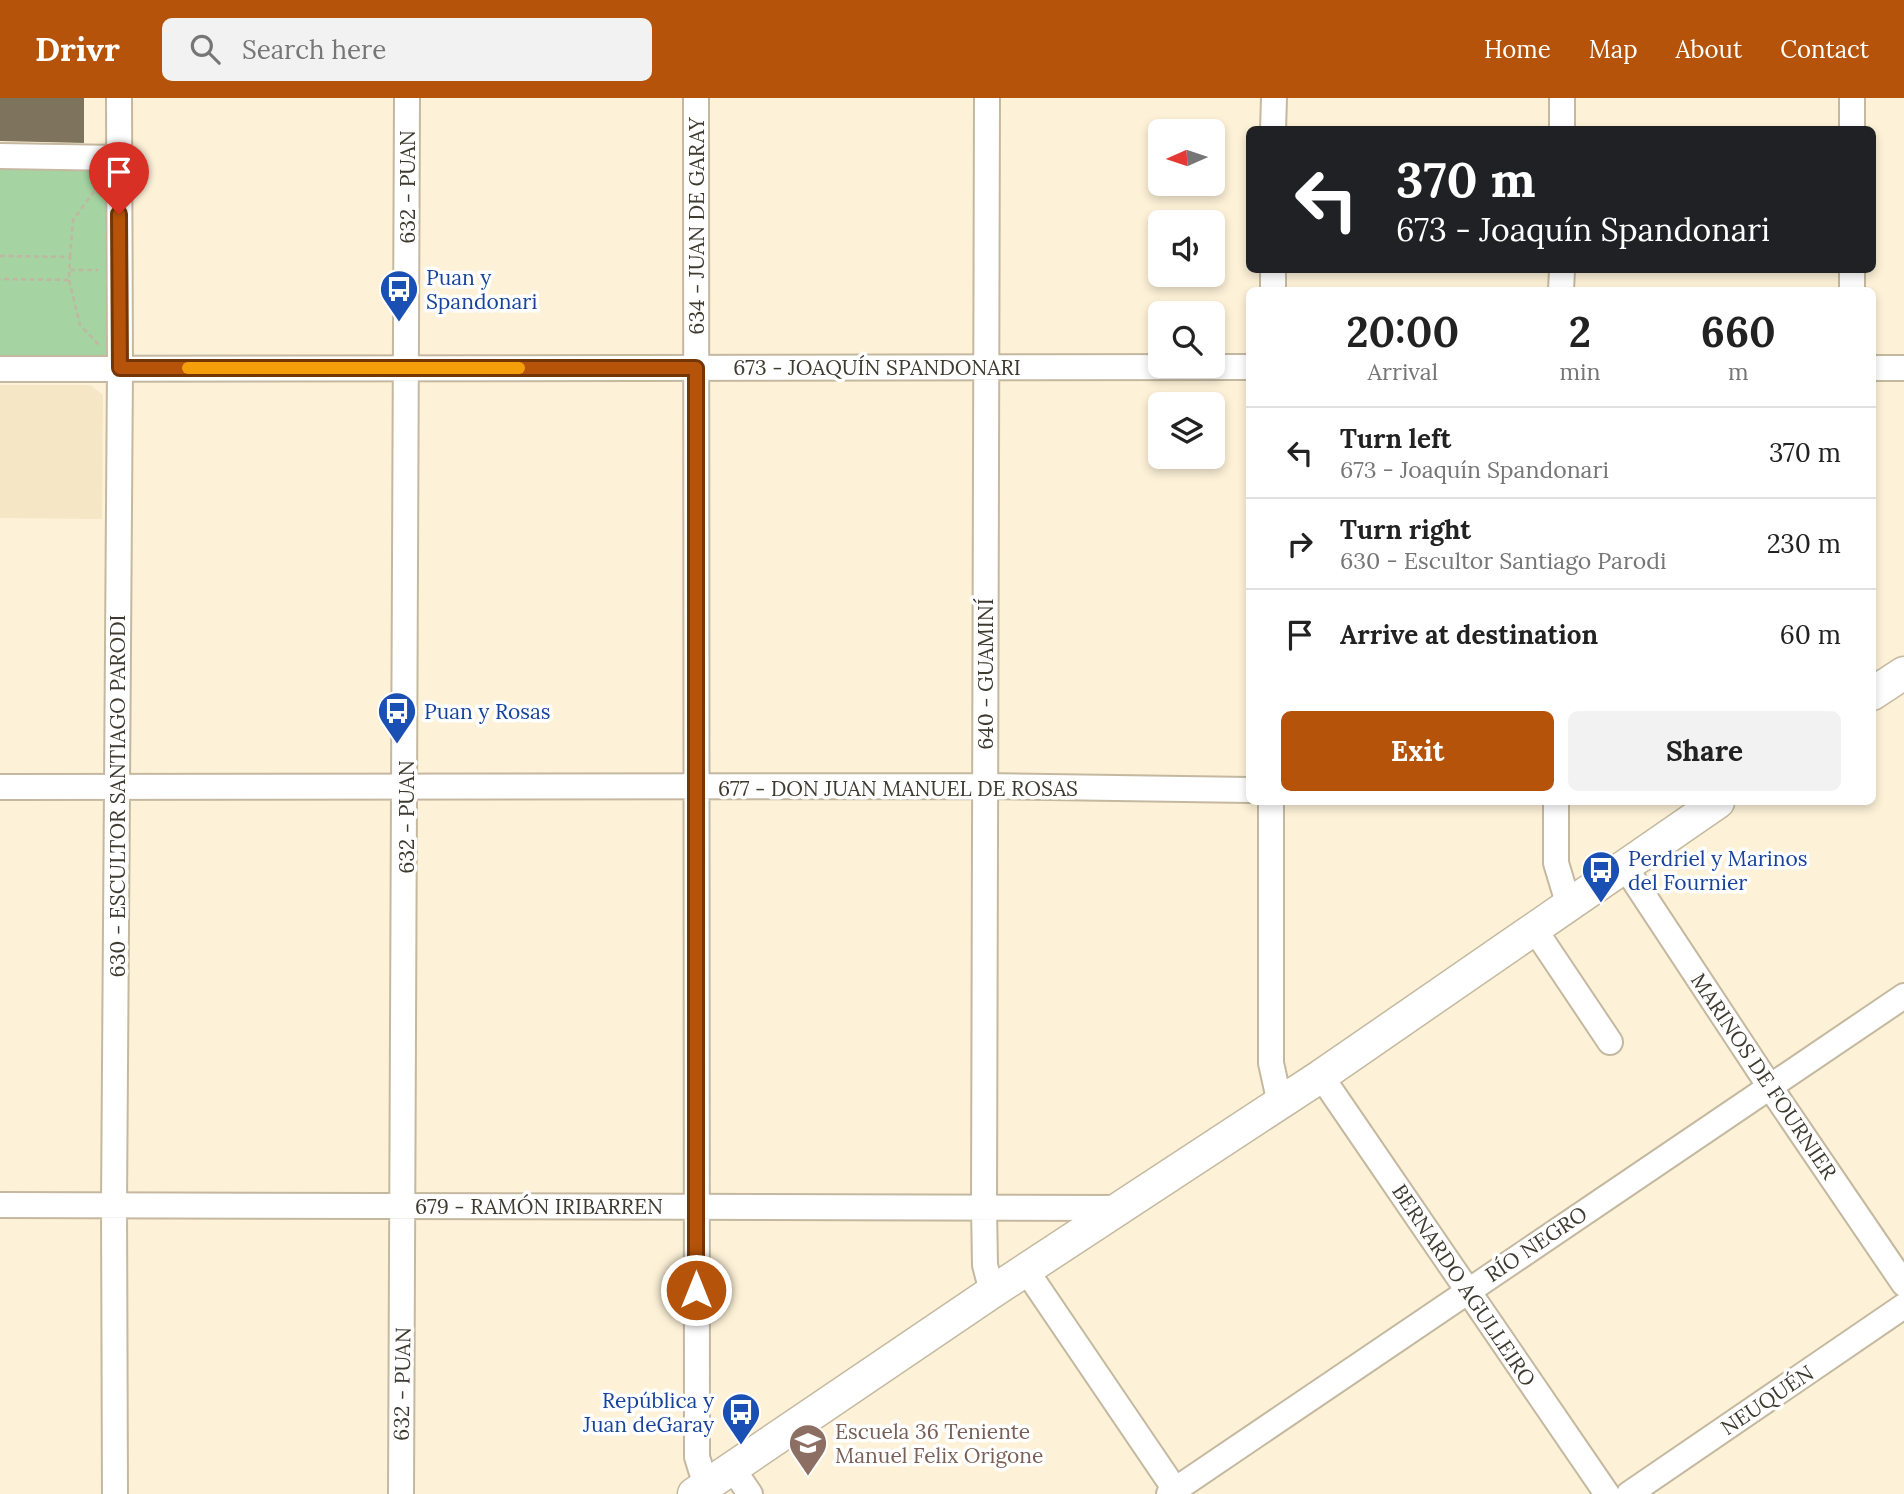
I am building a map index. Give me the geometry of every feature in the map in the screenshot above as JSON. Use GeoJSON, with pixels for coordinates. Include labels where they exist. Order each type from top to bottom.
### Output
{"type":"FeatureCollection","features":[{"type":"Feature","properties":{"kind":"main road"},"geometry":{"type":"LineString","coordinates":[[1876,691],[1904,673]]}},
{"type":"Feature","properties":{"kind":"main road"},"geometry":{"type":"LineString","coordinates":[[700,1490],[741,1482],[992,1292],[1321,1076],[1714,805]]}},
{"type":"Feature","properties":{"kind":"street","name":"630 - ESCULTOR SANTIAGO PARODI"},"geometry":{"type":"LineString","coordinates":[[116,1494],[114,1205],[120,368],[119,98]]}},
{"type":"Feature","properties":{"kind":"street","name":"632 - PUAN"},"geometry":{"type":"LineString","coordinates":[[401,1494],[407,98]]}},
{"type":"Feature","properties":{"kind":"street","name":"634 - JUAN DE GARAY"},"geometry":{"type":"LineString","coordinates":[[696,98],[695,1206],[697,1457],[700,1490]]}},
{"type":"Feature","properties":{"kind":"street","name":"640 - GUAMINÍ"},"geometry":{"type":"LineString","coordinates":[[987,98],[984,1208],[985,1265],[992,1292]]}},
{"type":"Feature","properties":{"kind":"street"},"geometry":{"type":"LineString","coordinates":[[1273,98],[1273,126]]}},
{"type":"Feature","properties":{"kind":"street"},"geometry":{"type":"LineString","coordinates":[[1562,98],[1562,126]]}},
{"type":"Feature","properties":{"kind":"street"},"geometry":{"type":"LineString","coordinates":[[1852,98],[1852,126]]}},
{"type":"Feature","properties":{"kind":"street"},"geometry":{"type":"LineString","coordinates":[[0,156],[119,158]]}},
{"type":"Feature","properties":{"kind":"street","name":"673 - JOAQUÍN SPANDONARI"},"geometry":{"type":"LineString","coordinates":[[0,369],[1246,367]]}},
{"type":"Feature","properties":{"kind":"street"},"geometry":{"type":"LineString","coordinates":[[1876,368],[1904,368]]}},
{"type":"Feature","properties":{"kind":"street","name":"677 - DON JUAN MANUEL DE ROSAS"},"geometry":{"type":"LineString","coordinates":[[0,788],[985,786],[1246,790]]}},
{"type":"Feature","properties":{"kind":"street"},"geometry":{"type":"LineString","coordinates":[[1271,805],[1271,1063],[1279,1104]]}},
{"type":"Feature","properties":{"kind":"street"},"geometry":{"type":"LineString","coordinates":[[1556,805],[1556,863],[1569,906]]}},
{"type":"Feature","properties":{"kind":"street","name":"MARINOS DE FOURNIER"},"geometry":{"type":"LineString","coordinates":[[1625,867],[1904,1284]]}},
{"type":"Feature","properties":{"kind":"street"},"geometry":{"type":"LineString","coordinates":[[1535,930],[1609,1042]]}},
{"type":"Feature","properties":{"kind":"street","name":"RÍO NEGRO"},"geometry":{"type":"LineString","coordinates":[[1174,1493],[1466,1290],[1904,996]]}},
{"type":"Feature","properties":{"kind":"street","name":"BERNARDO AGULLEIRO"},"geometry":{"type":"LineString","coordinates":[[1321,1076],[1607,1494]]}},
{"type":"Feature","properties":{"kind":"street","name":"679 - RAMÓN IRIBARREN"},"geometry":{"type":"LineString","coordinates":[[0,1205],[1120,1208]]}},
{"type":"Feature","properties":{"kind":"street"},"geometry":{"type":"LineString","coordinates":[[1026,1270],[1174,1493]]}},
{"type":"Feature","properties":{"kind":"street","name":"NEUQUÉN"},"geometry":{"type":"LineString","coordinates":[[1629,1494],[1904,1306]]}},
{"type":"Feature","properties":{"kind":"path"},"geometry":{"type":"LineString","coordinates":[[119,158],[73,220],[69,280],[80,325],[120,368]]}},
{"type":"Feature","properties":{"kind":"path"},"geometry":{"type":"LineString","coordinates":[[0,256],[70,257]]}},
{"type":"Feature","properties":{"kind":"path"},"geometry":{"type":"LineString","coordinates":[[70,270],[119,270]]}},
{"type":"Feature","properties":{"kind":"path"},"geometry":{"type":"LineString","coordinates":[[0,279],[69,280]]}},
{"type":"Feature","properties":{"kind":"shaded area"},"geometry":{"type":"Polygon","coordinates":[[[0,385],[90,385],[103,395],[102,519],[0,518],[0,385]]]}},
{"type":"Feature","properties":{"kind":"green space"},"geometry":{"type":"Polygon","coordinates":[[[0,165],[110,165],[111,350],[100,360],[0,359],[0,165]]]}},
{"type":"Feature","properties":{"kind":"building"},"geometry":{"type":"Polygon","coordinates":[[[0,98],[84,98],[84,143],[0,141],[0,98]]]}},
{"type":"Feature","properties":{"kind":"slow traffic"},"geometry":{"type":"LineString","coordinates":[[188,368],[519,368]]}},
{"type":"Feature","properties":{"kind":"place","name":"Puan y Spandonari"},"geometry":{"type":"Point","coordinates":[399,323]}},
{"type":"Feature","properties":{"kind":"place","name":"Puan y Rosas"},"geometry":{"type":"Point","coordinates":[397,745]}},
{"type":"Feature","properties":{"kind":"place","name":"Perdriel y Marinos del Fournier"},"geometry":{"type":"Point","coordinates":[1601,904]}},
{"type":"Feature","properties":{"kind":"place","name":"República y Juan deGaray"},"geometry":{"type":"Point","coordinates":[741,1446]}},
{"type":"Feature","properties":{"kind":"place","name":"Escuela 36 Teniente Manuel Felix Origone"},"geometry":{"type":"Point","coordinates":[808,1477]}},
{"type":"Feature","properties":{"kind":"route"},"geometry":{"type":"LineString","coordinates":[[119,214],[120,368],[696,368],[696,1290]]}}]}
